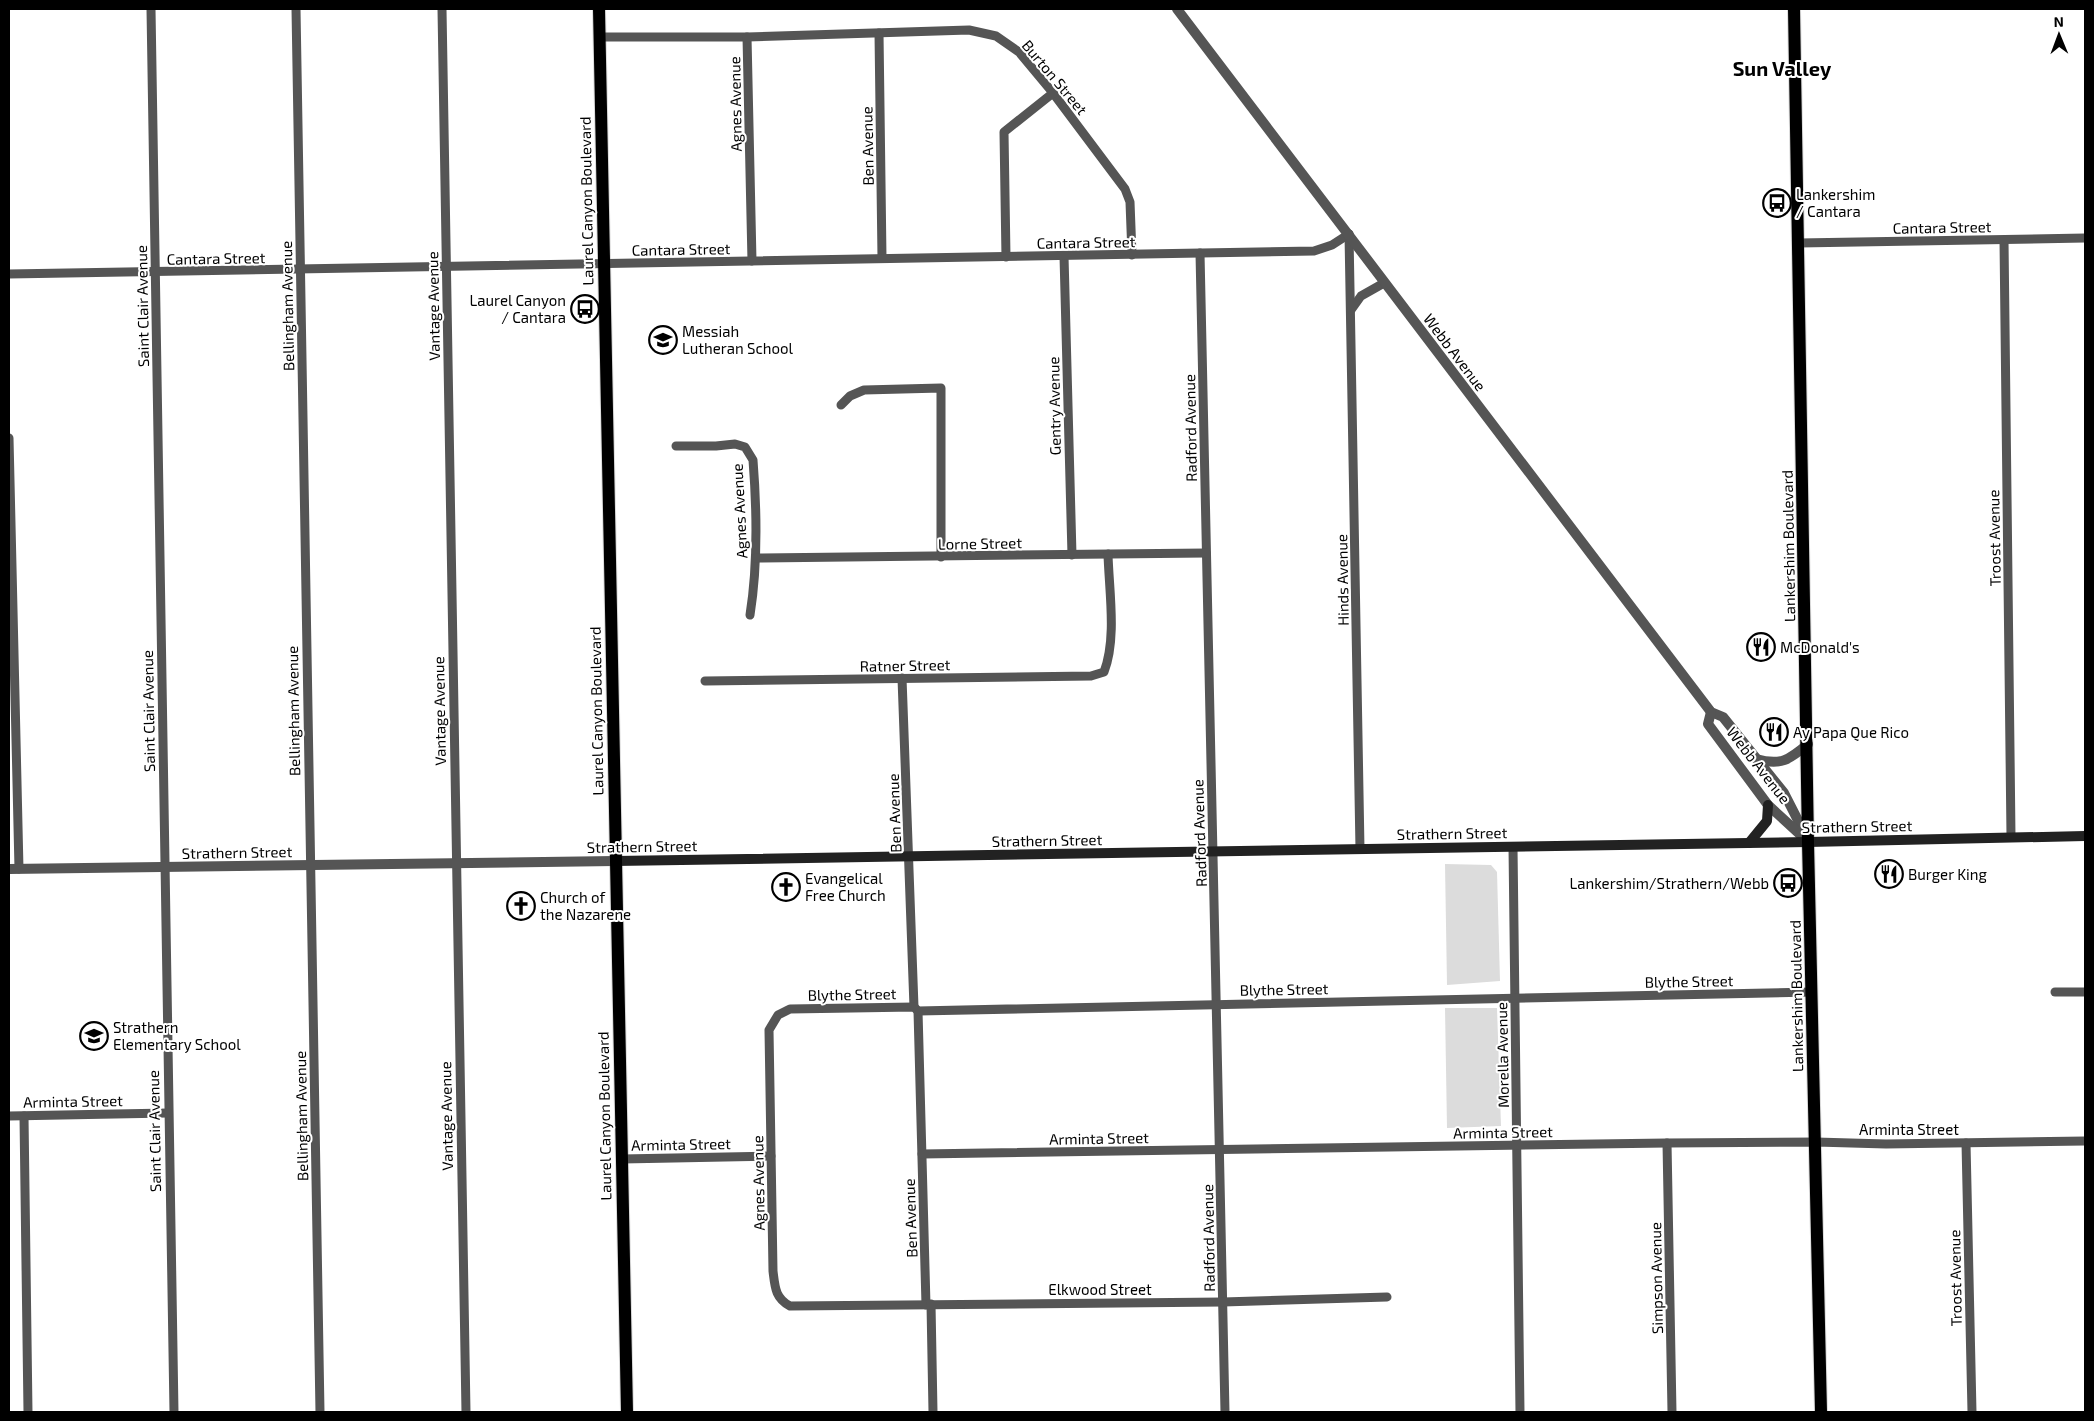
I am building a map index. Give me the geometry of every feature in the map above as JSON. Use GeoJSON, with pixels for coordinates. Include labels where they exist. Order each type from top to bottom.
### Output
{"type":"FeatureCollection","features":[{"type":"Feature","properties":{"kind":"main road","name":"Laurel Canyon Boulevard"},"geometry":{"type":"LineString","coordinates":[[599,9],[627,1412]]}},
{"type":"Feature","properties":{"kind":"main road","name":"Lankershim Boulevard"},"geometry":{"type":"LineString","coordinates":[[1794,9],[1808,744],[1808,842],[1821,1412]]}},
{"type":"Feature","properties":{"kind":"main road"},"geometry":{"type":"LineString","coordinates":[[1749,843],[1767,820],[1768,805]]}},
{"type":"Feature","properties":{"kind":"main road","name":"Strathern Street"},"geometry":{"type":"LineString","coordinates":[[615,861],[2085,836]]}},
{"type":"Feature","properties":{"kind":"street","name":"Saint Clair Avenue"},"geometry":{"type":"LineString","coordinates":[[151,9],[174,1412]]}},
{"type":"Feature","properties":{"kind":"street","name":"Bellingham Avenue"},"geometry":{"type":"LineString","coordinates":[[296,9],[320,1412]]}},
{"type":"Feature","properties":{"kind":"street","name":"Vantage Avenue"},"geometry":{"type":"LineString","coordinates":[[442,9],[455,864],[466,1412]]}},
{"type":"Feature","properties":{"kind":"street","name":"Webb Avenue"},"geometry":{"type":"LineString","coordinates":[[1177,9],[1711,712],[1723,717],[1784,793],[1808,842]]}},
{"type":"Feature","properties":{"kind":"street","name":"Burton Street"},"geometry":{"type":"LineString","coordinates":[[599,37],[747,37],[969,30],[996,36],[1019,52],[1053,93],[1125,189],[1130,202],[1132,254]]}},
{"type":"Feature","properties":{"kind":"street","name":"Ben Avenue"},"geometry":{"type":"LineString","coordinates":[[879,33],[882,258]]}},
{"type":"Feature","properties":{"kind":"street","name":"Agnes Avenue"},"geometry":{"type":"LineString","coordinates":[[747,37],[752,261]]}},
{"type":"Feature","properties":{"kind":"street"},"geometry":{"type":"LineString","coordinates":[[1006,257],[1004,132],[1053,93]]}},
{"type":"Feature","properties":{"kind":"street","name":"Cantara Street"},"geometry":{"type":"LineString","coordinates":[[9,274],[155,273],[1314,251],[1332,245],[1349,234]]}},
{"type":"Feature","properties":{"kind":"street","name":"Hinds Avenue"},"geometry":{"type":"LineString","coordinates":[[1349,234],[1360,849]]}},
{"type":"Feature","properties":{"kind":"street","name":"Cantara Street"},"geometry":{"type":"LineString","coordinates":[[1799,243],[2085,238]]}},
{"type":"Feature","properties":{"kind":"street","name":"Troost Avenue"},"geometry":{"type":"LineString","coordinates":[[2004,240],[2011,836]]}},
{"type":"Feature","properties":{"kind":"street","name":"Radford Avenue"},"geometry":{"type":"LineString","coordinates":[[1200,253],[1225,1412]]}},
{"type":"Feature","properties":{"kind":"street","name":"Gentry Avenue"},"geometry":{"type":"LineString","coordinates":[[1064,256],[1072,555]]}},
{"type":"Feature","properties":{"kind":"street"},"geometry":{"type":"LineString","coordinates":[[1351,310],[1361,296],[1384,283]]}},
{"type":"Feature","properties":{"kind":"street"},"geometry":{"type":"LineString","coordinates":[[841,405],[850,396],[864,390],[940,388],[941,557]]}},
{"type":"Feature","properties":{"kind":"street"},"geometry":{"type":"LineString","coordinates":[[9,438],[14,869]]}},
{"type":"Feature","properties":{"kind":"street","name":"Agnes Avenue"},"geometry":{"type":"LineString","coordinates":[[676,446],[735,444],[746,447],[753,460],[756,558],[755,584],[750,615]]}},
{"type":"Feature","properties":{"kind":"street","name":"Lorne Street"},"geometry":{"type":"LineString","coordinates":[[756,558],[1206,553]]}},
{"type":"Feature","properties":{"kind":"street","name":"Ratner Street"},"geometry":{"type":"LineString","coordinates":[[705,681],[1091,676],[1104,672],[1109,661],[1111,643],[1108,554]]}},
{"type":"Feature","properties":{"kind":"street","name":"Ben Avenue"},"geometry":{"type":"LineString","coordinates":[[902,678],[933,1412]]}},
{"type":"Feature","properties":{"kind":"street","name":"Webb Avenue"},"geometry":{"type":"LineString","coordinates":[[1711,712],[1708,724],[1768,805],[1808,842]]}},
{"type":"Feature","properties":{"kind":"street"},"geometry":{"type":"LineString","coordinates":[[1756,759],[1768,763],[1783,762],[1793,757],[1808,744]]}},
{"type":"Feature","properties":{"kind":"street","name":"Morella Avenue"},"geometry":{"type":"LineString","coordinates":[[1513,847],[1520,1412]]}},
{"type":"Feature","properties":{"kind":"street","name":"Strathern Street"},"geometry":{"type":"LineString","coordinates":[[14,869],[164,869],[615,861]]}},
{"type":"Feature","properties":{"kind":"street","name":"Blythe Street"},"geometry":{"type":"LineString","coordinates":[[769,1030],[778,1015],[790,1009],[916,1009],[1812,992]]}},
{"type":"Feature","properties":{"kind":"street"},"geometry":{"type":"LineString","coordinates":[[2055,992],[2085,992]]}},
{"type":"Feature","properties":{"kind":"street","name":"Agnes Avenue"},"geometry":{"type":"LineString","coordinates":[[769,1030],[775,1288],[782,1301],[790,1306],[814,1306]]}},
{"type":"Feature","properties":{"kind":"street","name":"Arminta Street"},"geometry":{"type":"LineString","coordinates":[[9,1116],[168,1113]]}},
{"type":"Feature","properties":{"kind":"street"},"geometry":{"type":"LineString","coordinates":[[24,1116],[28,1412]]}},
{"type":"Feature","properties":{"kind":"street","name":"Arminta Street"},"geometry":{"type":"LineString","coordinates":[[922,1154],[1667,1143],[1816,1142],[1886,1144],[2085,1141]]}},
{"type":"Feature","properties":{"kind":"street","name":"Simpson Avenue"},"geometry":{"type":"LineString","coordinates":[[1667,1143],[1672,1412]]}},
{"type":"Feature","properties":{"kind":"street","name":"Troost Avenue"},"geometry":{"type":"LineString","coordinates":[[1966,1143],[1972,1412]]}},
{"type":"Feature","properties":{"kind":"street","name":"Arminta Street"},"geometry":{"type":"LineString","coordinates":[[622,1160],[771,1156]]}},
{"type":"Feature","properties":{"kind":"street","name":"Elkwood Street"},"geometry":{"type":"LineString","coordinates":[[814,1306],[1223,1302],[1387,1297]]}},
{"type":"Feature","properties":{"kind":"shaded area"},"geometry":{"type":"Polygon","coordinates":[[[1445,864],[1491,865],[1497,872],[1500,981],[1447,985],[1445,864]]]}},
{"type":"Feature","properties":{"kind":"shaded area"},"geometry":{"type":"Polygon","coordinates":[[[1445,1008],[1497,1008],[1501,1126],[1447,1128],[1445,1008]]]}},
{"type":"Feature","properties":{"kind":"place","name":"Lankershim / Cantara"},"geometry":{"type":"Point","coordinates":[1777,203]}},
{"type":"Feature","properties":{"kind":"place","name":"Laurel Canyon / Cantara"},"geometry":{"type":"Point","coordinates":[585,309]}},
{"type":"Feature","properties":{"kind":"place","name":"Messiah Lutheran School"},"geometry":{"type":"Point","coordinates":[663,340]}},
{"type":"Feature","properties":{"kind":"place","name":"McDonald's"},"geometry":{"type":"Point","coordinates":[1761,647]}},
{"type":"Feature","properties":{"kind":"place","name":"Ay Papa Que Rico"},"geometry":{"type":"Point","coordinates":[1774,732]}},
{"type":"Feature","properties":{"kind":"place","name":"Burger King"},"geometry":{"type":"Point","coordinates":[1889,874]}},
{"type":"Feature","properties":{"kind":"place","name":"Lankershim/Strathern/Webb"},"geometry":{"type":"Point","coordinates":[1788,883]}},
{"type":"Feature","properties":{"kind":"place","name":"Evangelical Free Church"},"geometry":{"type":"Point","coordinates":[786,887]}},
{"type":"Feature","properties":{"kind":"place","name":"Church of the Nazarene"},"geometry":{"type":"Point","coordinates":[521,906]}},
{"type":"Feature","properties":{"kind":"place","name":"Strathern Elementary School"},"geometry":{"type":"Point","coordinates":[94,1036]}},
{"type":"Feature","properties":{"kind":"district","name":"Sun Valley"},"geometry":{"type":"Point","coordinates":[1782,68]}}]}
